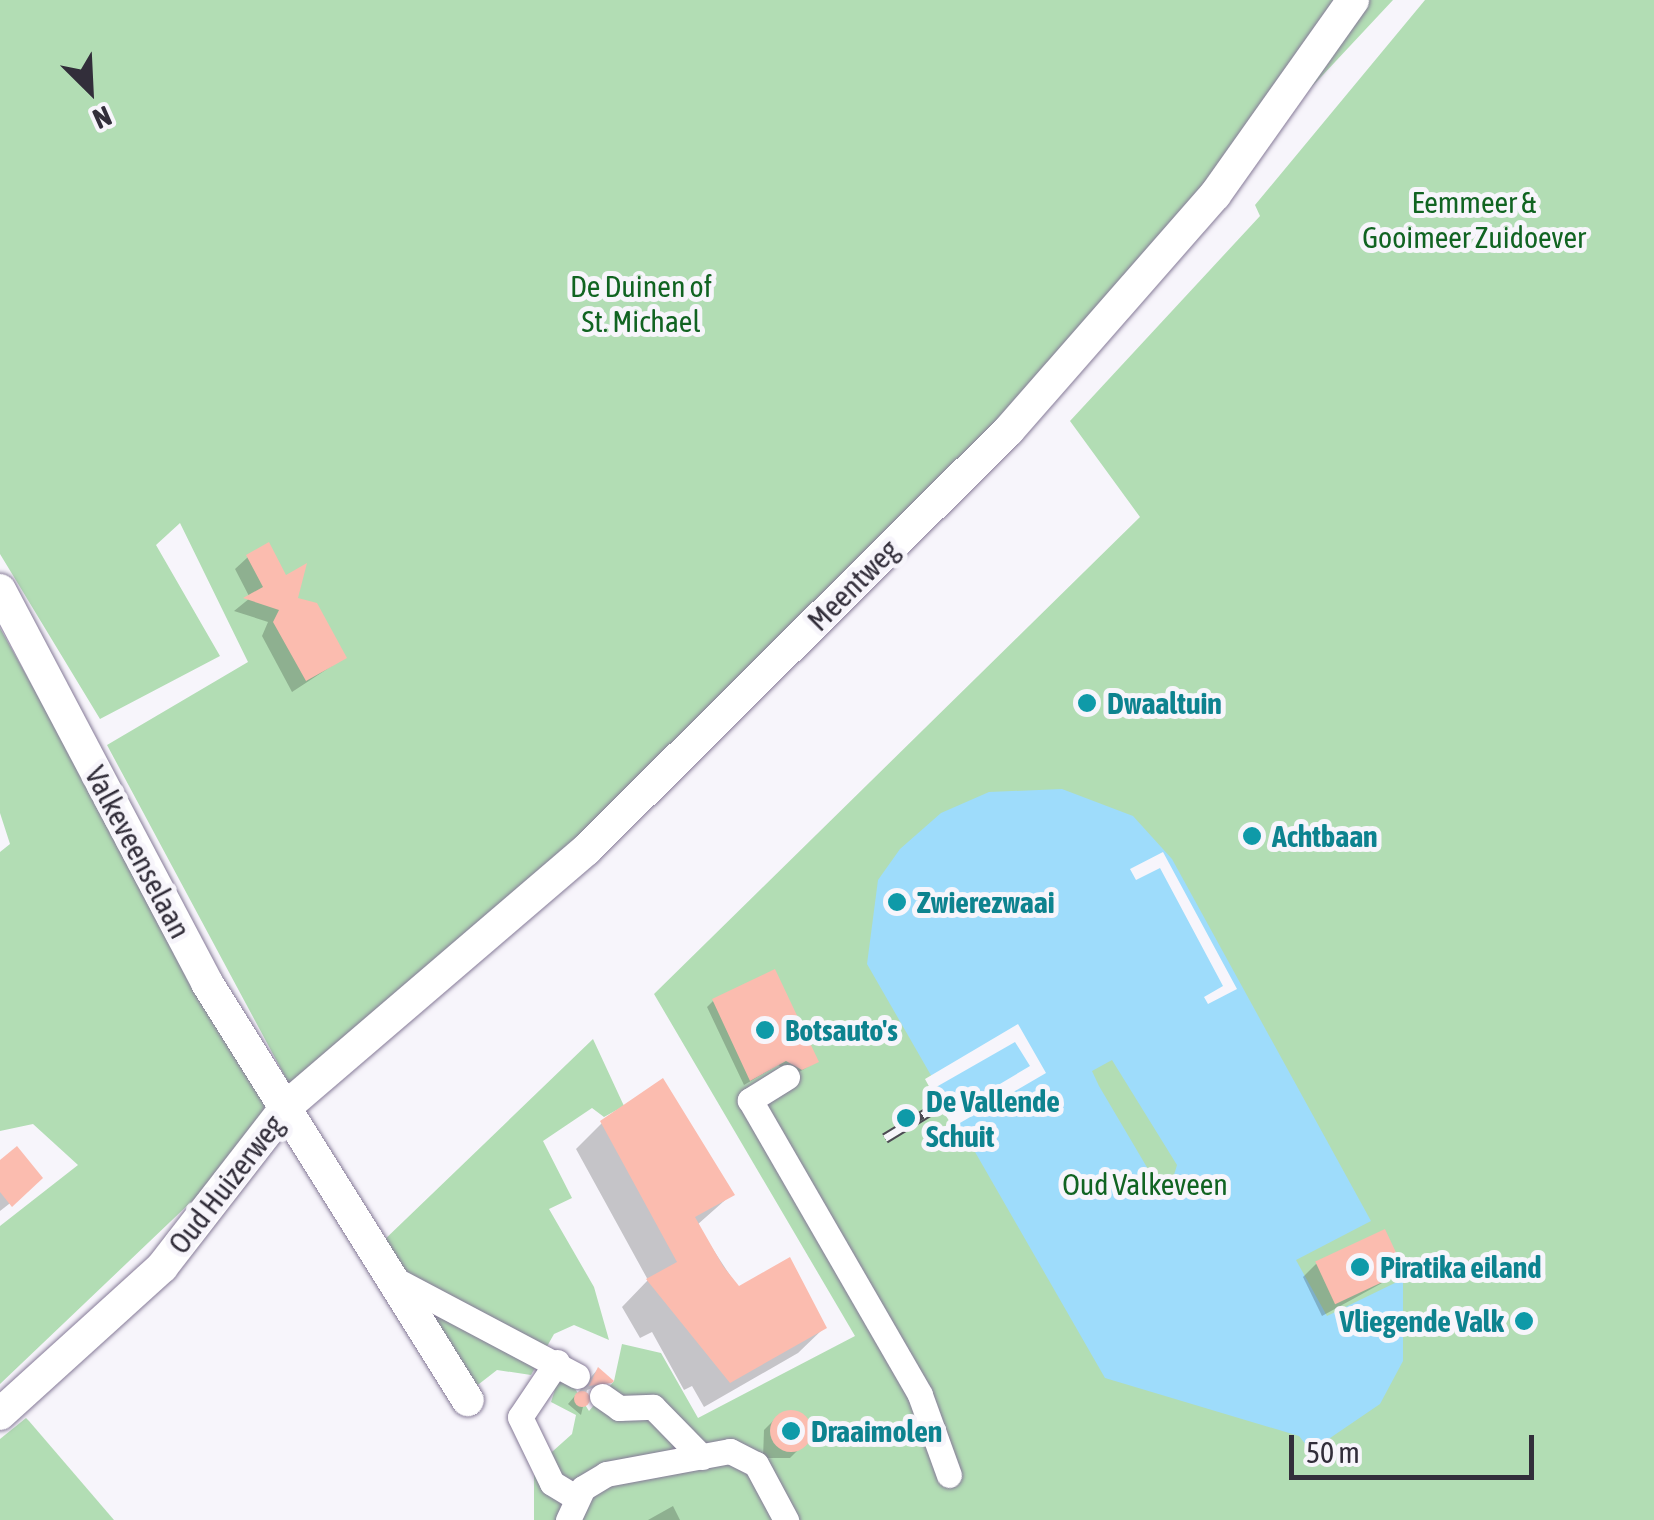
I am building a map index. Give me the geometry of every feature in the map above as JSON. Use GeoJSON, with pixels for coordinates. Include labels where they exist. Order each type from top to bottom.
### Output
{"type":"FeatureCollection","features":[{"type":"Feature","properties":{"kind":"street","name":"Meentweg"},"geometry":{"type":"LineString","coordinates":[[286,1107],[586,850],[1009,430],[1215,195],[1353,0]]}},
{"type":"Feature","properties":{"kind":"street","name":"Valkeveenselaan"},"geometry":{"type":"LineString","coordinates":[[0,590],[207,984],[286,1107]]}},
{"type":"Feature","properties":{"kind":"street"},"geometry":{"type":"LineString","coordinates":[[787,1077],[750,1100],[877,1314],[949,1475]]}},
{"type":"Feature","properties":{"kind":"street","name":"Oud Huizerweg"},"geometry":{"type":"LineString","coordinates":[[0,1414],[162,1266],[286,1107],[468,1400]]}},
{"type":"Feature","properties":{"kind":"street"},"geometry":{"type":"LineString","coordinates":[[394,1279],[567,1369],[520,1417],[552,1483],[572,1509],[638,1463],[730,1451],[756,1464],[786,1520]]}},
{"type":"Feature","properties":{"kind":"street"},"geometry":{"type":"LineString","coordinates":[[602,1396],[619,1408],[653,1406],[702,1456]]}},
{"type":"Feature","properties":{"kind":"green space","name":"De Duinen of St. Michael"},"geometry":{"type":"Polygon","coordinates":[[[0,0],[1393,0],[907,520],[557,869],[296,1097],[107,745],[248,662],[180,523],[156,545],[220,656],[100,719],[0,554],[0,0]]]}},
{"type":"Feature","properties":{"kind":"green space"},"geometry":{"type":"Polygon","coordinates":[[[1425,0],[1654,0],[1654,1520],[534,1520],[534,1468],[572,1434],[576,1415],[551,1402],[558,1380],[572,1384],[589,1411],[614,1381],[622,1344],[661,1353],[698,1418],[855,1336],[654,994],[1140,517],[1070,421],[1260,216],[1255,205],[1425,0]]]}},
{"type":"Feature","properties":{"kind":"green space"},"geometry":{"type":"Polygon","coordinates":[[[0,628],[275,1122],[0,1384],[0,1226],[78,1165],[33,1124],[0,1131],[0,852],[10,844],[0,813],[0,628]]]}},
{"type":"Feature","properties":{"kind":"green space"},"geometry":{"type":"Polygon","coordinates":[[[593,1039],[624,1106],[604,1117],[592,1108],[543,1141],[572,1198],[549,1209],[594,1287],[609,1340],[574,1325],[554,1334],[531,1375],[497,1370],[470,1391],[380,1244],[593,1039]]]}},
{"type":"Feature","properties":{"kind":"green space"},"geometry":{"type":"Polygon","coordinates":[[[26,1418],[114,1520],[0,1520],[0,1439],[26,1418]]]}},
{"type":"Feature","properties":{"kind":"water"},"geometry":{"type":"Polygon","coordinates":[[[1062,789],[1133,816],[1172,859],[1371,1221],[1296,1260],[1327,1316],[1403,1279],[1403,1361],[1380,1404],[1311,1451],[1299,1436],[1105,1378],[867,964],[878,880],[900,849],[941,813],[989,792],[1062,789]],[[1112,1060],[1092,1071],[1158,1186],[1170,1188],[1177,1165],[1112,1060]]]}},
{"type":"Feature","properties":{"kind":"pier"},"geometry":{"type":"Polygon","coordinates":[[[1163,852],[1237,989],[1208,1004],[1204,997],[1223,986],[1160,868],[1136,880],[1130,869],[1163,852]]]}},
{"type":"Feature","properties":{"kind":"pier"},"geometry":{"type":"Polygon","coordinates":[[[1018,1024],[1046,1073],[953,1127],[946,1116],[1030,1066],[1015,1042],[931,1090],[925,1079],[1018,1024]]]}},
{"type":"Feature","properties":{"kind":"building"},"geometry":{"type":"Polygon","coordinates":[[[269,542],[286,575],[307,563],[298,598],[317,603],[347,658],[306,681],[273,622],[279,610],[243,598],[263,587],[246,555],[269,542]]]}},
{"type":"Feature","properties":{"kind":"building","name":"Botsauto's"},"geometry":{"type":"Polygon","coordinates":[[[775,969],[819,1062],[802,1070],[786,1061],[750,1081],[712,999],[775,969]]]}},
{"type":"Feature","properties":{"kind":"building"},"geometry":{"type":"Polygon","coordinates":[[[663,1078],[735,1195],[695,1217],[723,1266],[739,1286],[790,1257],[827,1328],[730,1383],[646,1279],[677,1262],[600,1121],[663,1078]]]}},
{"type":"Feature","properties":{"kind":"building"},"geometry":{"type":"Polygon","coordinates":[[[17,1146],[43,1178],[12,1207],[0,1192],[0,1160],[17,1146]]]}},
{"type":"Feature","properties":{"kind":"building","name":"Piratika eiland"},"geometry":{"type":"Polygon","coordinates":[[[1385,1229],[1405,1272],[1335,1304],[1315,1262],[1385,1229]]]}},
{"type":"Feature","properties":{"kind":"building"},"geometry":{"type":"Polygon","coordinates":[[[598,1367],[614,1381],[612,1383],[589,1386],[598,1367]]]}},
{"type":"Feature","properties":{"kind":"building"},"geometry":{"type":"Polygon","coordinates":[[[582,1391],[590,1399],[582,1407],[574,1399],[582,1391]]]}},
{"type":"Feature","properties":{"kind":"building","name":"Draaimolen"},"geometry":{"type":"Polygon","coordinates":[[[791,1410],[806,1416],[812,1431],[806,1446],[791,1452],[776,1446],[770,1431],[776,1416],[791,1410]]]}},
{"type":"Feature","properties":{"kind":"railway"},"geometry":{"type":"LineString","coordinates":[[885,1138],[936,1107]]}},
{"type":"Feature","properties":{"kind":"place","name":"Dwaaltuin"},"geometry":{"type":"Point","coordinates":[1087,703]}},
{"type":"Feature","properties":{"kind":"place","name":"Achtbaan"},"geometry":{"type":"Point","coordinates":[1252,836]}},
{"type":"Feature","properties":{"kind":"place","name":"Zwierezwaai"},"geometry":{"type":"Point","coordinates":[897,902]}},
{"type":"Feature","properties":{"kind":"place","name":"Botsauto's"},"geometry":{"type":"Point","coordinates":[765,1030]}},
{"type":"Feature","properties":{"kind":"place","name":"De Vallende Schuit"},"geometry":{"type":"Point","coordinates":[906,1118]}},
{"type":"Feature","properties":{"kind":"place","name":"Piratika eiland"},"geometry":{"type":"Point","coordinates":[1360,1267]}},
{"type":"Feature","properties":{"kind":"place","name":"Vliegende Valk"},"geometry":{"type":"Point","coordinates":[1524,1321]}},
{"type":"Feature","properties":{"kind":"place","name":"Draaimolen"},"geometry":{"type":"Point","coordinates":[791,1431]}},
{"type":"Feature","properties":{"kind":"park label","name":"Eemmeer & Gooimeer Zuidoever"},"geometry":{"type":"Point","coordinates":[1474,219]}},
{"type":"Feature","properties":{"kind":"park label","name":"Oud Valkeveen"},"geometry":{"type":"Point","coordinates":[1145,1184]}}]}
